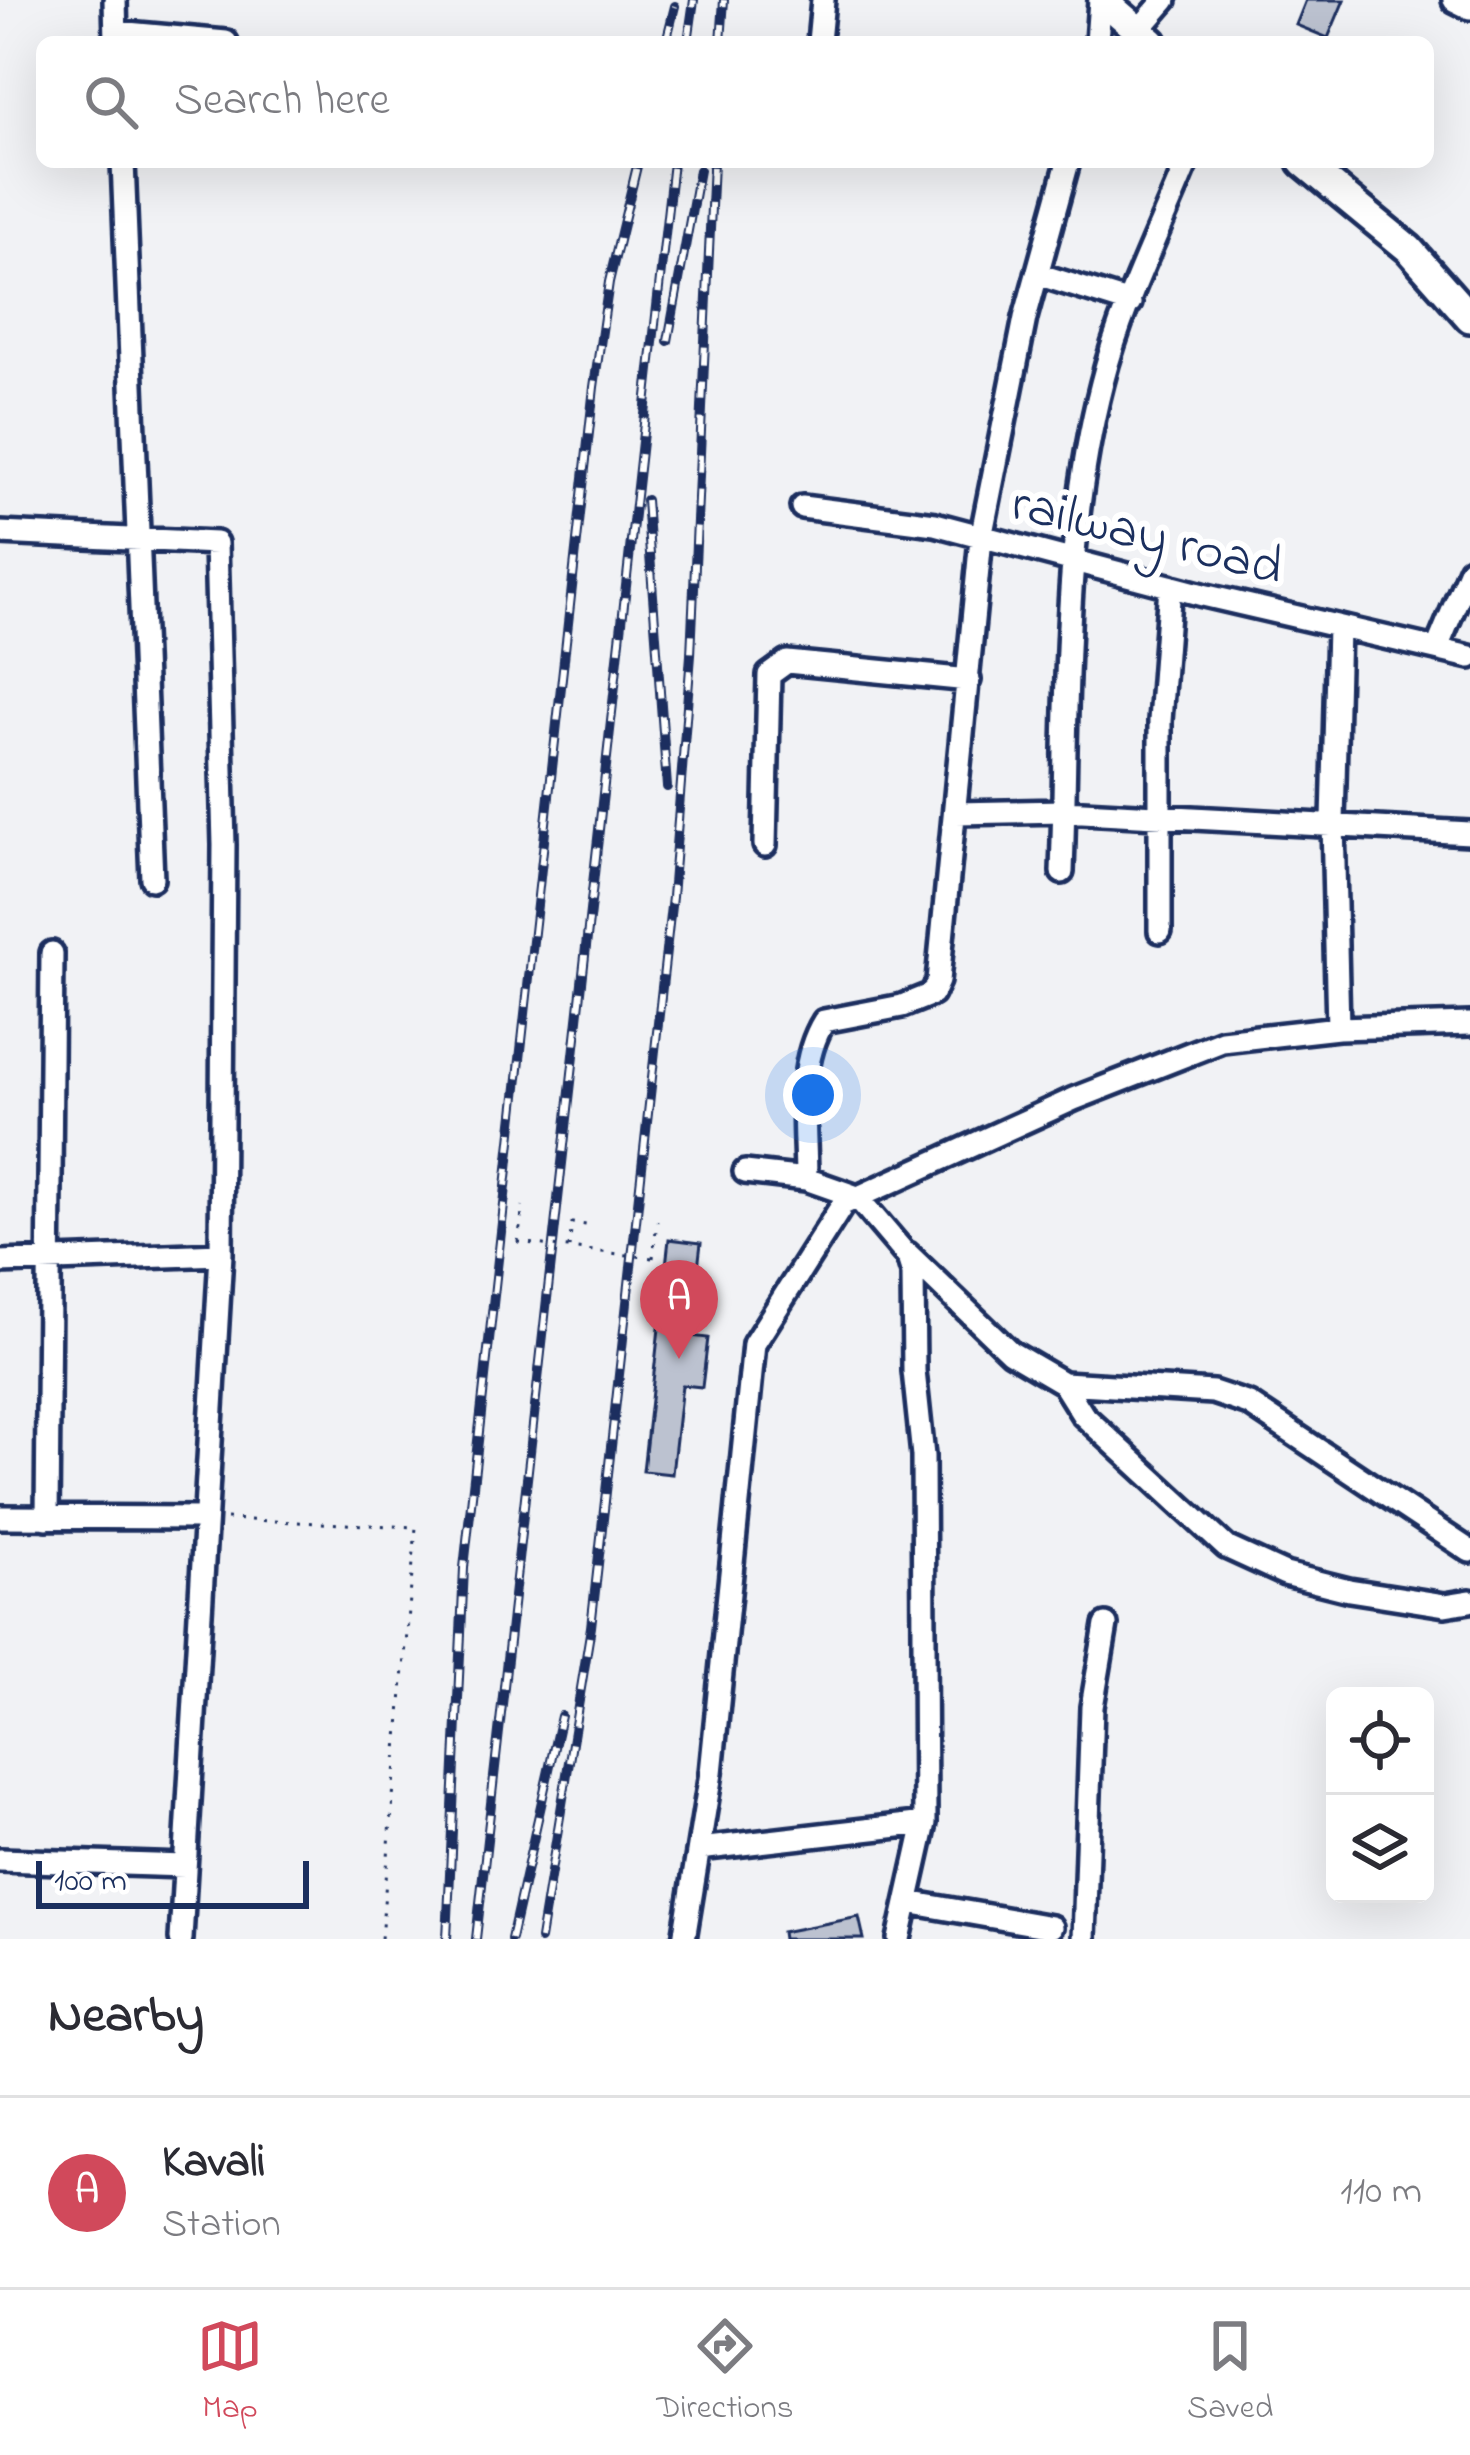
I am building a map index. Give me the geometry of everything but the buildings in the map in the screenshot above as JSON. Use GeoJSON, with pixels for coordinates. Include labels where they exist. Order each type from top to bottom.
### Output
{"type":"FeatureCollection","features":[{"type":"Feature","properties":{"kind":"main road"},"geometry":{"type":"LineString","coordinates":[[1101,0],[1153,20]]}},
{"type":"Feature","properties":{"kind":"main road"},"geometry":{"type":"LineString","coordinates":[[1310,168],[1409,249],[1470,318]]}},
{"type":"Feature","properties":{"kind":"street"},"geometry":{"type":"LineString","coordinates":[[115,0],[116,36]]}},
{"type":"Feature","properties":{"kind":"street"},"geometry":{"type":"LineString","coordinates":[[820,36],[823,0]]}},
{"type":"Feature","properties":{"kind":"street"},"geometry":{"type":"LineString","coordinates":[[1098,36],[1101,0]]}},
{"type":"Feature","properties":{"kind":"street"},"geometry":{"type":"LineString","coordinates":[[1454,0],[1470,8]]}},
{"type":"Feature","properties":{"kind":"street"},"geometry":{"type":"LineString","coordinates":[[123,168],[152,879]]}},
{"type":"Feature","properties":{"kind":"street"},"geometry":{"type":"LineString","coordinates":[[806,1179],[806,1082],[815,1037],[824,1021],[902,1006],[932,994],[938,981],[981,538],[1036,274],[1066,168]]}},
{"type":"Feature","properties":{"kind":"street"},"geometry":{"type":"LineString","coordinates":[[1062,872],[1074,559],[1102,382],[1185,168]]}},
{"type":"Feature","properties":{"kind":"street"},"geometry":{"type":"LineString","coordinates":[[1036,274],[1130,303]]}},
{"type":"Feature","properties":{"kind":"street","name":"railway road"},"geometry":{"type":"LineString","coordinates":[[802,507],[893,514],[1470,657]]}},
{"type":"Feature","properties":{"kind":"street"},"geometry":{"type":"LineString","coordinates":[[0,532],[216,543],[224,845],[221,1254],[181,1939]]}},
{"type":"Feature","properties":{"kind":"street"},"geometry":{"type":"LineString","coordinates":[[1437,648],[1470,568]]}},
{"type":"Feature","properties":{"kind":"street"},"geometry":{"type":"LineString","coordinates":[[1160,931],[1159,817],[1170,586]]}},
{"type":"Feature","properties":{"kind":"street"},"geometry":{"type":"LineString","coordinates":[[1338,627],[1333,822],[1338,1028]]}},
{"type":"Feature","properties":{"kind":"street"},"geometry":{"type":"LineString","coordinates":[[765,845],[769,675],[776,665],[787,662],[969,680]]}},
{"type":"Feature","properties":{"kind":"street"},"geometry":{"type":"LineString","coordinates":[[956,813],[1064,811],[1470,833]]}},
{"type":"Feature","properties":{"kind":"street"},"geometry":{"type":"LineString","coordinates":[[47,1518],[52,953]]}},
{"type":"Feature","properties":{"kind":"street"},"geometry":{"type":"LineString","coordinates":[[685,1939],[754,1345],[843,1204],[1074,1099],[1222,1041],[1338,1028],[1470,1024]]}},
{"type":"Feature","properties":{"kind":"street"},"geometry":{"type":"LineString","coordinates":[[745,1172],[806,1179],[857,1197],[894,1240],[1010,1352],[1063,1383],[1083,1414],[1226,1547],[1285,1574],[1349,1590],[1445,1605],[1470,1601]]}},
{"type":"Feature","properties":{"kind":"street"},"geometry":{"type":"LineString","coordinates":[[894,1240],[914,1273],[914,1371],[923,1456],[925,1823],[899,1939]]}},
{"type":"Feature","properties":{"kind":"street"},"geometry":{"type":"LineString","coordinates":[[0,1262],[221,1254]]}},
{"type":"Feature","properties":{"kind":"street"},"geometry":{"type":"LineString","coordinates":[[1063,1383],[1213,1392],[1250,1404],[1470,1551]]}},
{"type":"Feature","properties":{"kind":"street"},"geometry":{"type":"LineString","coordinates":[[0,1517],[202,1518]]}},
{"type":"Feature","properties":{"kind":"street"},"geometry":{"type":"LineString","coordinates":[[1084,1939],[1093,1707],[1106,1625]]}},
{"type":"Feature","properties":{"kind":"street"},"geometry":{"type":"LineString","coordinates":[[699,1849],[925,1823]]}},
{"type":"Feature","properties":{"kind":"street"},"geometry":{"type":"LineString","coordinates":[[0,1860],[185,1866]]}},
{"type":"Feature","properties":{"kind":"street"},"geometry":{"type":"LineString","coordinates":[[908,1902],[1051,1927]]}},
{"type":"Feature","properties":{"kind":"path"},"geometry":{"type":"LineString","coordinates":[[523,1206],[518,1242],[653,1258],[657,1221]]}},
{"type":"Feature","properties":{"kind":"path"},"geometry":{"type":"LineString","coordinates":[[568,1248],[572,1223],[592,1226]]}},
{"type":"Feature","properties":{"kind":"path"},"geometry":{"type":"LineString","coordinates":[[202,1518],[416,1527],[381,1939]]}},
{"type":"Feature","properties":{"kind":"railway"},"geometry":{"type":"LineString","coordinates":[[689,36],[694,0]]}},
{"type":"Feature","properties":{"kind":"railway"},"geometry":{"type":"LineString","coordinates":[[721,36],[724,0]]}},
{"type":"Feature","properties":{"kind":"railway"},"geometry":{"type":"LineString","coordinates":[[668,36],[675,6]]}},
{"type":"Feature","properties":{"kind":"railway"},"geometry":{"type":"LineString","coordinates":[[447,1939],[464,1568],[594,387],[609,282],[637,168]]}},
{"type":"Feature","properties":{"kind":"railway"},"geometry":{"type":"LineString","coordinates":[[476,1939],[672,168]]}},
{"type":"Feature","properties":{"kind":"railway"},"geometry":{"type":"LineString","coordinates":[[540,1939],[591,1627],[672,897],[691,655],[713,168]]}},
{"type":"Feature","properties":{"kind":"railway"},"geometry":{"type":"LineString","coordinates":[[668,341],[699,170]]}},
{"type":"Feature","properties":{"kind":"railway"},"geometry":{"type":"LineString","coordinates":[[646,500],[667,787]]}},
{"type":"Feature","properties":{"kind":"railway"},"geometry":{"type":"LineString","coordinates":[[511,1939],[561,1716]]}},
{"type":"Feature","properties":{"kind":"place","name":"Kavali"},"geometry":{"type":"Point","coordinates":[679,1359]}}]}
